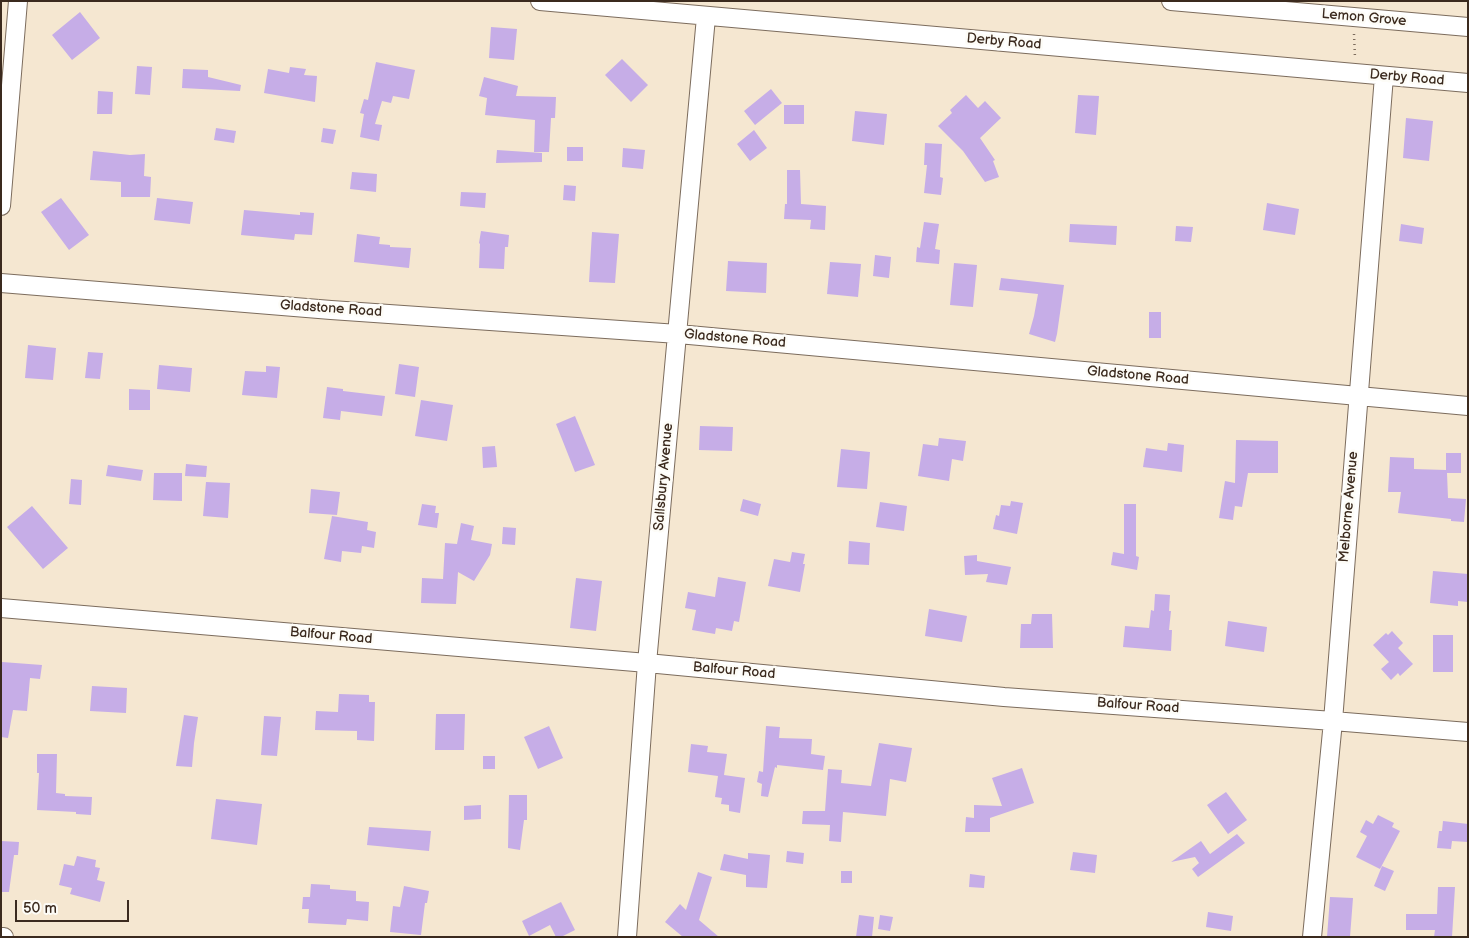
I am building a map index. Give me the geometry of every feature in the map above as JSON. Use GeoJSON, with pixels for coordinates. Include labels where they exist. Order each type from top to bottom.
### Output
{"type":"FeatureCollection","features":[{"type":"Feature","properties":{"kind":"street"},"geometry":{"type":"LineString","coordinates":[[1,206],[18,1]]}},
{"type":"Feature","properties":{"kind":"street","name":"Derby Road"},"geometry":{"type":"LineString","coordinates":[[540,1],[1468,83]]}},
{"type":"Feature","properties":{"kind":"street","name":"Lemon Grove"},"geometry":{"type":"LineString","coordinates":[[1171,1],[1468,27]]}},
{"type":"Feature","properties":{"kind":"street","name":"Sallsbury Avenue"},"geometry":{"type":"LineString","coordinates":[[627,937],[647,663],[706,17]]}},
{"type":"Feature","properties":{"kind":"street","name":"Melborne Avenue"},"geometry":{"type":"LineString","coordinates":[[1312,937],[1333,721],[1384,76]]}},
{"type":"Feature","properties":{"kind":"street","name":"Gladstone Road"},"geometry":{"type":"LineString","coordinates":[[1,284],[678,334],[1468,406]]}},
{"type":"Feature","properties":{"kind":"street","name":"Balfour Road"},"geometry":{"type":"LineString","coordinates":[[1,608],[647,663],[1004,696],[1468,732]]}},
{"type":"Feature","properties":{"kind":"path"},"geometry":{"type":"LineString","coordinates":[[1354,17],[1355,74]]}},
{"type":"Feature","properties":{"kind":"building"},"geometry":{"type":"Polygon","coordinates":[[[80,12],[100,38],[72,60],[52,35],[80,12]]]}},
{"type":"Feature","properties":{"kind":"building"},"geometry":{"type":"Polygon","coordinates":[[[491,27],[517,29],[514,60],[489,58],[491,27]]]}},
{"type":"Feature","properties":{"kind":"building"},"geometry":{"type":"Polygon","coordinates":[[[622,59],[648,85],[631,102],[605,75],[622,59]]]}},
{"type":"Feature","properties":{"kind":"building"},"geometry":{"type":"Polygon","coordinates":[[[376,62],[415,70],[409,99],[393,96],[391,103],[382,101],[375,124],[382,125],[379,141],[360,137],[364,114],[360,113],[364,99],[368,100],[376,62]]]}},
{"type":"Feature","properties":{"kind":"building"},"geometry":{"type":"Polygon","coordinates":[[[137,66],[152,67],[150,95],[135,94],[137,66]]]}},
{"type":"Feature","properties":{"kind":"building"},"geometry":{"type":"Polygon","coordinates":[[[290,67],[306,69],[304,75],[317,76],[315,102],[264,93],[268,69],[289,73],[290,67]]]}},
{"type":"Feature","properties":{"kind":"building"},"geometry":{"type":"Polygon","coordinates":[[[183,69],[208,70],[208,77],[241,85],[240,91],[182,88],[183,69]]]}},
{"type":"Feature","properties":{"kind":"building"},"geometry":{"type":"Polygon","coordinates":[[[484,77],[518,86],[516,96],[556,97],[555,118],[551,118],[549,152],[534,152],[535,120],[485,115],[487,98],[479,96],[484,77]]]}},
{"type":"Feature","properties":{"kind":"building"},"geometry":{"type":"Polygon","coordinates":[[[771,89],[782,103],[755,125],[744,111],[771,89]]]}},
{"type":"Feature","properties":{"kind":"building"},"geometry":{"type":"Polygon","coordinates":[[[98,91],[113,92],[112,114],[97,114],[98,91]]]}},
{"type":"Feature","properties":{"kind":"building"},"geometry":{"type":"Polygon","coordinates":[[[966,95],[978,108],[985,101],[1001,118],[980,138],[995,160],[993,161],[999,177],[985,182],[963,151],[938,126],[952,113],[950,110],[966,95]]]}},
{"type":"Feature","properties":{"kind":"building"},"geometry":{"type":"Polygon","coordinates":[[[1078,95],[1099,96],[1096,135],[1075,133],[1078,95]]]}},
{"type":"Feature","properties":{"kind":"building"},"geometry":{"type":"Polygon","coordinates":[[[784,105],[804,105],[804,124],[784,124],[784,105]]]}},
{"type":"Feature","properties":{"kind":"building"},"geometry":{"type":"Polygon","coordinates":[[[855,111],[887,114],[884,145],[852,141],[855,111]]]}},
{"type":"Feature","properties":{"kind":"building"},"geometry":{"type":"Polygon","coordinates":[[[1406,118],[1433,121],[1429,161],[1403,158],[1406,118]]]}},
{"type":"Feature","properties":{"kind":"building"},"geometry":{"type":"Polygon","coordinates":[[[216,128],[236,131],[234,143],[214,140],[216,128]]]}},
{"type":"Feature","properties":{"kind":"building"},"geometry":{"type":"Polygon","coordinates":[[[323,128],[336,130],[333,144],[321,142],[323,128]]]}},
{"type":"Feature","properties":{"kind":"building"},"geometry":{"type":"Polygon","coordinates":[[[754,130],[767,148],[750,161],[737,144],[754,130]]]}},
{"type":"Feature","properties":{"kind":"building"},"geometry":{"type":"Polygon","coordinates":[[[925,143],[942,144],[940,177],[943,178],[941,195],[924,193],[927,165],[924,165],[925,143]]]}},
{"type":"Feature","properties":{"kind":"building"},"geometry":{"type":"Polygon","coordinates":[[[567,147],[583,147],[583,161],[567,161],[567,147]]]}},
{"type":"Feature","properties":{"kind":"building"},"geometry":{"type":"Polygon","coordinates":[[[623,148],[645,150],[643,169],[622,167],[623,148]]]}},
{"type":"Feature","properties":{"kind":"building"},"geometry":{"type":"Polygon","coordinates":[[[497,150],[542,153],[542,162],[496,163],[497,150]]]}},
{"type":"Feature","properties":{"kind":"building"},"geometry":{"type":"Polygon","coordinates":[[[93,151],[130,155],[145,154],[144,176],[151,177],[150,197],[121,197],[121,182],[90,180],[93,151]]]}},
{"type":"Feature","properties":{"kind":"building"},"geometry":{"type":"Polygon","coordinates":[[[787,170],[800,170],[801,204],[826,206],[825,230],[810,229],[811,220],[784,219],[785,204],[787,204],[787,170]]]}},
{"type":"Feature","properties":{"kind":"building"},"geometry":{"type":"Polygon","coordinates":[[[352,172],[377,174],[376,192],[350,189],[352,172]]]}},
{"type":"Feature","properties":{"kind":"building"},"geometry":{"type":"Polygon","coordinates":[[[564,185],[576,186],[575,201],[563,200],[564,185]]]}},
{"type":"Feature","properties":{"kind":"building"},"geometry":{"type":"Polygon","coordinates":[[[461,192],[486,193],[485,208],[460,206],[461,192]]]}},
{"type":"Feature","properties":{"kind":"building"},"geometry":{"type":"Polygon","coordinates":[[[61,198],[89,235],[69,250],[41,212],[61,198]]]}},
{"type":"Feature","properties":{"kind":"building"},"geometry":{"type":"Polygon","coordinates":[[[157,198],[193,202],[190,224],[154,220],[157,198]]]}},
{"type":"Feature","properties":{"kind":"building"},"geometry":{"type":"Polygon","coordinates":[[[1267,203],[1299,209],[1295,235],[1263,230],[1267,203]]]}},
{"type":"Feature","properties":{"kind":"building"},"geometry":{"type":"Polygon","coordinates":[[[244,210],[300,215],[300,212],[314,213],[312,235],[295,234],[294,240],[241,235],[244,210]]]}},
{"type":"Feature","properties":{"kind":"building"},"geometry":{"type":"Polygon","coordinates":[[[924,222],[939,224],[935,249],[940,250],[939,264],[916,262],[917,247],[920,248],[924,222]]]}},
{"type":"Feature","properties":{"kind":"building"},"geometry":{"type":"Polygon","coordinates":[[[1070,224],[1117,226],[1116,245],[1069,242],[1070,224]]]}},
{"type":"Feature","properties":{"kind":"building"},"geometry":{"type":"Polygon","coordinates":[[[1401,224],[1424,228],[1422,244],[1399,241],[1401,224]]]}},
{"type":"Feature","properties":{"kind":"building"},"geometry":{"type":"Polygon","coordinates":[[[1176,226],[1193,227],[1191,242],[1175,241],[1176,226]]]}},
{"type":"Feature","properties":{"kind":"building"},"geometry":{"type":"Polygon","coordinates":[[[481,231],[509,235],[508,247],[505,247],[504,269],[479,268],[481,231]]]}},
{"type":"Feature","properties":{"kind":"building"},"geometry":{"type":"Polygon","coordinates":[[[592,232],[619,234],[615,283],[589,282],[592,232]]]}},
{"type":"Feature","properties":{"kind":"building"},"geometry":{"type":"Polygon","coordinates":[[[357,234],[380,237],[379,244],[390,245],[390,247],[411,248],[409,268],[354,262],[357,234]]]}},
{"type":"Feature","properties":{"kind":"building"},"geometry":{"type":"Polygon","coordinates":[[[875,255],[891,257],[889,278],[873,276],[875,255]]]}},
{"type":"Feature","properties":{"kind":"building"},"geometry":{"type":"Polygon","coordinates":[[[728,261],[767,263],[766,293],[726,291],[728,261]]]}},
{"type":"Feature","properties":{"kind":"building"},"geometry":{"type":"Polygon","coordinates":[[[830,262],[861,264],[858,297],[827,294],[830,262]]]}},
{"type":"Feature","properties":{"kind":"building"},"geometry":{"type":"Polygon","coordinates":[[[954,263],[977,265],[973,307],[950,305],[954,263]]]}},
{"type":"Feature","properties":{"kind":"building"},"geometry":{"type":"Polygon","coordinates":[[[1001,278],[1064,285],[1055,342],[1029,334],[1038,294],[999,290],[1001,278]]]}},
{"type":"Feature","properties":{"kind":"building"},"geometry":{"type":"Polygon","coordinates":[[[1149,312],[1161,312],[1161,338],[1149,338],[1149,312]]]}},
{"type":"Feature","properties":{"kind":"building"},"geometry":{"type":"Polygon","coordinates":[[[28,345],[56,348],[53,380],[25,378],[28,345]]]}},
{"type":"Feature","properties":{"kind":"building"},"geometry":{"type":"Polygon","coordinates":[[[88,352],[103,353],[100,379],[85,378],[88,352]]]}},
{"type":"Feature","properties":{"kind":"building"},"geometry":{"type":"Polygon","coordinates":[[[399,364],[419,367],[415,397],[395,394],[399,364]]]}},
{"type":"Feature","properties":{"kind":"building"},"geometry":{"type":"Polygon","coordinates":[[[159,365],[192,368],[190,392],[157,389],[159,365]]]}},
{"type":"Feature","properties":{"kind":"building"},"geometry":{"type":"Polygon","coordinates":[[[266,366],[280,367],[277,398],[242,395],[245,371],[266,372],[266,366]]]}},
{"type":"Feature","properties":{"kind":"building"},"geometry":{"type":"Polygon","coordinates":[[[327,387],[385,396],[382,416],[341,411],[340,420],[323,418],[327,387]]]}},
{"type":"Feature","properties":{"kind":"building"},"geometry":{"type":"Polygon","coordinates":[[[129,389],[150,390],[150,410],[129,410],[129,389]]]}},
{"type":"Feature","properties":{"kind":"building"},"geometry":{"type":"Polygon","coordinates":[[[421,400],[453,405],[447,441],[415,436],[421,400]]]}},
{"type":"Feature","properties":{"kind":"building"},"geometry":{"type":"Polygon","coordinates":[[[575,416],[595,465],[575,472],[556,424],[575,416]]]}},
{"type":"Feature","properties":{"kind":"building"},"geometry":{"type":"Polygon","coordinates":[[[700,426],[733,427],[732,451],[699,450],[700,426]]]}},
{"type":"Feature","properties":{"kind":"building"},"geometry":{"type":"Polygon","coordinates":[[[939,438],[966,441],[963,461],[952,459],[949,481],[918,476],[923,444],[938,446],[939,438]]]}},
{"type":"Feature","properties":{"kind":"building"},"geometry":{"type":"Polygon","coordinates":[[[1236,440],[1278,441],[1278,473],[1248,473],[1242,507],[1235,505],[1233,520],[1219,518],[1225,481],[1235,483],[1236,440]]]}},
{"type":"Feature","properties":{"kind":"building"},"geometry":{"type":"Polygon","coordinates":[[[1168,443],[1184,445],[1182,472],[1143,467],[1146,448],[1167,451],[1168,443]]]}},
{"type":"Feature","properties":{"kind":"building"},"geometry":{"type":"Polygon","coordinates":[[[495,446],[497,467],[483,468],[482,447],[495,446]]]}},
{"type":"Feature","properties":{"kind":"building"},"geometry":{"type":"Polygon","coordinates":[[[841,449],[870,452],[867,489],[837,487],[841,449]]]}},
{"type":"Feature","properties":{"kind":"building"},"geometry":{"type":"Polygon","coordinates":[[[1446,453],[1461,453],[1461,473],[1447,473],[1448,498],[1466,499],[1464,522],[1398,513],[1401,492],[1388,492],[1390,457],[1414,458],[1414,469],[1446,470],[1446,453]]]}},
{"type":"Feature","properties":{"kind":"building"},"geometry":{"type":"Polygon","coordinates":[[[186,464],[207,466],[206,477],[185,476],[186,464]]]}},
{"type":"Feature","properties":{"kind":"building"},"geometry":{"type":"Polygon","coordinates":[[[108,465],[143,470],[141,481],[106,476],[108,465]]]}},
{"type":"Feature","properties":{"kind":"building"},"geometry":{"type":"Polygon","coordinates":[[[154,473],[182,473],[182,501],[153,500],[154,473]]]}},
{"type":"Feature","properties":{"kind":"building"},"geometry":{"type":"Polygon","coordinates":[[[71,479],[82,480],[81,505],[69,504],[71,479]]]}},
{"type":"Feature","properties":{"kind":"building"},"geometry":{"type":"Polygon","coordinates":[[[206,482],[230,483],[228,518],[203,516],[206,482]]]}},
{"type":"Feature","properties":{"kind":"building"},"geometry":{"type":"Polygon","coordinates":[[[311,489],[340,492],[337,515],[309,513],[311,489]]]}},
{"type":"Feature","properties":{"kind":"building"},"geometry":{"type":"Polygon","coordinates":[[[743,499],[761,504],[758,516],[740,511],[743,499]]]}},
{"type":"Feature","properties":{"kind":"building"},"geometry":{"type":"Polygon","coordinates":[[[1011,501],[1023,503],[1017,534],[993,529],[996,515],[999,516],[1001,505],[1010,506],[1011,501]]]}},
{"type":"Feature","properties":{"kind":"building"},"geometry":{"type":"Polygon","coordinates":[[[880,502],[907,506],[904,531],[876,527],[880,502]]]}},
{"type":"Feature","properties":{"kind":"building"},"geometry":{"type":"Polygon","coordinates":[[[422,504],[436,506],[435,513],[439,513],[437,528],[418,525],[422,504]]]}},
{"type":"Feature","properties":{"kind":"building"},"geometry":{"type":"Polygon","coordinates":[[[1124,504],[1136,504],[1136,556],[1139,557],[1137,570],[1111,565],[1113,552],[1124,554],[1124,504]]]}},
{"type":"Feature","properties":{"kind":"building"},"geometry":{"type":"Polygon","coordinates":[[[32,506],[68,548],[43,569],[7,527],[32,506]]]}},
{"type":"Feature","properties":{"kind":"building"},"geometry":{"type":"Polygon","coordinates":[[[332,516],[368,522],[367,530],[376,532],[374,548],[362,546],[361,553],[342,551],[341,562],[324,559],[332,516]]]}},
{"type":"Feature","properties":{"kind":"building"},"geometry":{"type":"Polygon","coordinates":[[[461,523],[474,526],[471,540],[492,544],[490,555],[474,581],[458,572],[456,604],[421,603],[422,578],[443,579],[445,543],[457,544],[461,523]]]}},
{"type":"Feature","properties":{"kind":"building"},"geometry":{"type":"Polygon","coordinates":[[[503,527],[516,528],[515,545],[502,544],[503,527]]]}},
{"type":"Feature","properties":{"kind":"building"},"geometry":{"type":"Polygon","coordinates":[[[849,541],[870,543],[869,565],[848,564],[849,541]]]}},
{"type":"Feature","properties":{"kind":"building"},"geometry":{"type":"Polygon","coordinates":[[[792,552],[805,554],[800,592],[768,586],[774,559],[790,562],[792,552]]]}},
{"type":"Feature","properties":{"kind":"building"},"geometry":{"type":"Polygon","coordinates":[[[977,555],[977,561],[1011,567],[1007,585],[986,582],[988,574],[965,575],[964,556],[977,555]]]}},
{"type":"Feature","properties":{"kind":"building"},"geometry":{"type":"Polygon","coordinates":[[[1433,571],[1468,574],[1468,602],[1458,601],[1458,606],[1430,603],[1433,571]]]}},
{"type":"Feature","properties":{"kind":"building"},"geometry":{"type":"Polygon","coordinates":[[[718,577],[746,582],[739,622],[734,621],[732,631],[716,628],[715,634],[692,630],[696,610],[685,608],[688,592],[715,597],[718,577]]]}},
{"type":"Feature","properties":{"kind":"building"},"geometry":{"type":"Polygon","coordinates":[[[576,578],[602,581],[596,631],[570,628],[576,578]]]}},
{"type":"Feature","properties":{"kind":"building"},"geometry":{"type":"Polygon","coordinates":[[[1155,594],[1170,595],[1169,630],[1172,630],[1171,651],[1123,647],[1125,626],[1149,628],[1151,610],[1154,611],[1155,594]]]}},
{"type":"Feature","properties":{"kind":"building"},"geometry":{"type":"Polygon","coordinates":[[[929,609],[967,616],[962,642],[925,636],[929,609]]]}},
{"type":"Feature","properties":{"kind":"building"},"geometry":{"type":"Polygon","coordinates":[[[1032,614],[1052,614],[1053,648],[1020,648],[1021,624],[1031,624],[1032,614]]]}},
{"type":"Feature","properties":{"kind":"building"},"geometry":{"type":"Polygon","coordinates":[[[1228,621],[1267,627],[1264,652],[1225,646],[1228,621]]]}},
{"type":"Feature","properties":{"kind":"building"},"geometry":{"type":"Polygon","coordinates":[[[1392,631],[1403,643],[1398,648],[1413,664],[1400,676],[1398,673],[1391,680],[1381,669],[1389,662],[1373,645],[1386,633],[1388,635],[1392,631]]]}},
{"type":"Feature","properties":{"kind":"building"},"geometry":{"type":"Polygon","coordinates":[[[1433,635],[1453,635],[1453,672],[1433,672],[1433,635]]]}},
{"type":"Feature","properties":{"kind":"building"},"geometry":{"type":"Polygon","coordinates":[[[2,662],[42,665],[40,679],[30,678],[27,711],[13,710],[8,738],[1,737],[2,662]]]}},
{"type":"Feature","properties":{"kind":"building"},"geometry":{"type":"Polygon","coordinates":[[[92,686],[127,688],[126,713],[90,711],[92,686]]]}},
{"type":"Feature","properties":{"kind":"building"},"geometry":{"type":"Polygon","coordinates":[[[339,694],[369,695],[369,702],[375,702],[374,741],[357,740],[357,731],[315,730],[316,711],[338,712],[339,694]]]}},
{"type":"Feature","properties":{"kind":"building"},"geometry":{"type":"Polygon","coordinates":[[[436,714],[465,714],[464,750],[435,750],[436,714]]]}},
{"type":"Feature","properties":{"kind":"building"},"geometry":{"type":"Polygon","coordinates":[[[184,715],[198,717],[192,767],[176,766],[184,715]]]}},
{"type":"Feature","properties":{"kind":"building"},"geometry":{"type":"Polygon","coordinates":[[[264,716],[281,717],[277,756],[261,755],[264,716]]]}},
{"type":"Feature","properties":{"kind":"building"},"geometry":{"type":"Polygon","coordinates":[[[549,726],[563,758],[538,769],[524,737],[549,726]]]}},
{"type":"Feature","properties":{"kind":"building"},"geometry":{"type":"Polygon","coordinates":[[[766,726],[780,727],[779,738],[812,739],[811,754],[825,756],[823,770],[777,765],[768,797],[761,796],[762,784],[757,782],[759,771],[763,772],[766,726]]]}},
{"type":"Feature","properties":{"kind":"building"},"geometry":{"type":"Polygon","coordinates":[[[879,743],[912,748],[906,782],[890,779],[886,816],[843,812],[841,842],[829,841],[830,825],[802,824],[803,811],[825,811],[828,769],[842,770],[841,783],[871,786],[879,743]]]}},
{"type":"Feature","properties":{"kind":"building"},"geometry":{"type":"Polygon","coordinates":[[[691,744],[708,746],[707,752],[727,754],[724,775],[745,778],[740,813],[729,811],[729,805],[721,804],[722,798],[715,797],[718,776],[688,772],[691,744]]]}},
{"type":"Feature","properties":{"kind":"building"},"geometry":{"type":"Polygon","coordinates":[[[37,754],[57,754],[56,793],[65,794],[65,796],[92,797],[91,815],[76,814],[76,812],[37,810],[39,773],[37,773],[37,754]]]}},
{"type":"Feature","properties":{"kind":"building"},"geometry":{"type":"Polygon","coordinates":[[[483,756],[495,756],[495,769],[483,769],[483,756]]]}},
{"type":"Feature","properties":{"kind":"building"},"geometry":{"type":"Polygon","coordinates":[[[1022,768],[1034,803],[990,818],[990,832],[965,832],[966,817],[974,818],[974,805],[1002,806],[992,778],[1022,768]]]}},
{"type":"Feature","properties":{"kind":"building"},"geometry":{"type":"Polygon","coordinates":[[[1226,792],[1247,820],[1228,834],[1207,805],[1226,792]]]}},
{"type":"Feature","properties":{"kind":"building"},"geometry":{"type":"Polygon","coordinates":[[[509,795],[527,795],[527,820],[524,820],[520,850],[508,848],[509,795]]]}},
{"type":"Feature","properties":{"kind":"building"},"geometry":{"type":"Polygon","coordinates":[[[216,799],[262,804],[257,845],[211,839],[216,799]]]}},
{"type":"Feature","properties":{"kind":"building"},"geometry":{"type":"Polygon","coordinates":[[[481,805],[481,819],[464,820],[464,806],[481,805]]]}},
{"type":"Feature","properties":{"kind":"building"},"geometry":{"type":"Polygon","coordinates":[[[1378,815],[1394,823],[1392,827],[1400,831],[1380,869],[1356,857],[1367,836],[1360,832],[1366,820],[1373,824],[1378,815]]]}},
{"type":"Feature","properties":{"kind":"building"},"geometry":{"type":"Polygon","coordinates":[[[1443,821],[1468,824],[1468,842],[1452,841],[1451,849],[1437,848],[1439,831],[1442,831],[1443,821]]]}},
{"type":"Feature","properties":{"kind":"building"},"geometry":{"type":"Polygon","coordinates":[[[369,827],[431,831],[429,851],[367,845],[369,827]]]}},
{"type":"Feature","properties":{"kind":"building"},"geometry":{"type":"Polygon","coordinates":[[[1237,834],[1245,843],[1198,877],[1192,869],[1199,863],[1195,857],[1171,862],[1201,841],[1210,854],[1237,834]]]}},
{"type":"Feature","properties":{"kind":"building"},"geometry":{"type":"Polygon","coordinates":[[[1,841],[19,842],[18,855],[14,855],[9,892],[1,892],[1,841]]]}},
{"type":"Feature","properties":{"kind":"building"},"geometry":{"type":"Polygon","coordinates":[[[787,851],[804,853],[803,864],[786,862],[787,851]]]}},
{"type":"Feature","properties":{"kind":"building"},"geometry":{"type":"Polygon","coordinates":[[[1073,852],[1097,855],[1095,873],[1070,870],[1073,852]]]}},
{"type":"Feature","properties":{"kind":"building"},"geometry":{"type":"Polygon","coordinates":[[[748,853],[770,855],[767,888],[746,887],[746,875],[720,870],[724,854],[748,859],[748,853]]]}},
{"type":"Feature","properties":{"kind":"building"},"geometry":{"type":"Polygon","coordinates":[[[77,856],[96,860],[95,867],[100,868],[97,880],[105,882],[100,902],[70,894],[72,888],[59,885],[64,864],[74,866],[77,856]]]}},
{"type":"Feature","properties":{"kind":"building"},"geometry":{"type":"Polygon","coordinates":[[[1382,866],[1394,871],[1385,891],[1374,886],[1382,866]]]}},
{"type":"Feature","properties":{"kind":"building"},"geometry":{"type":"Polygon","coordinates":[[[841,871],[852,871],[852,883],[841,883],[841,871]]]}},
{"type":"Feature","properties":{"kind":"building"},"geometry":{"type":"Polygon","coordinates":[[[698,872],[712,877],[699,920],[719,937],[683,937],[665,922],[680,904],[686,910],[698,872]]]}},
{"type":"Feature","properties":{"kind":"building"},"geometry":{"type":"Polygon","coordinates":[[[970,874],[985,876],[984,888],[969,887],[970,874]]]}},
{"type":"Feature","properties":{"kind":"building"},"geometry":{"type":"Polygon","coordinates":[[[311,884],[330,885],[330,889],[356,891],[356,901],[369,902],[368,921],[347,919],[346,925],[308,923],[309,909],[302,909],[303,897],[310,897],[311,884]]]}},
{"type":"Feature","properties":{"kind":"building"},"geometry":{"type":"Polygon","coordinates":[[[404,886],[429,891],[427,903],[425,903],[421,935],[390,932],[393,906],[400,907],[404,886]]]}},
{"type":"Feature","properties":{"kind":"building"},"geometry":{"type":"Polygon","coordinates":[[[1438,887],[1455,887],[1452,937],[1434,937],[1435,930],[1406,930],[1406,914],[1437,914],[1438,887]]]}},
{"type":"Feature","properties":{"kind":"building"},"geometry":{"type":"Polygon","coordinates":[[[1330,897],[1353,898],[1350,937],[1327,937],[1330,897]]]}},
{"type":"Feature","properties":{"kind":"building"},"geometry":{"type":"Polygon","coordinates":[[[561,902],[575,930],[561,937],[556,937],[550,925],[529,936],[522,921],[561,902]]]}},
{"type":"Feature","properties":{"kind":"building"},"geometry":{"type":"Polygon","coordinates":[[[1208,912],[1233,916],[1231,931],[1206,927],[1208,912]]]}},
{"type":"Feature","properties":{"kind":"building"},"geometry":{"type":"Polygon","coordinates":[[[859,915],[874,917],[872,937],[856,937],[859,915]]]}},
{"type":"Feature","properties":{"kind":"building"},"geometry":{"type":"Polygon","coordinates":[[[880,915],[893,917],[890,931],[878,929],[880,915]]]}}]}
